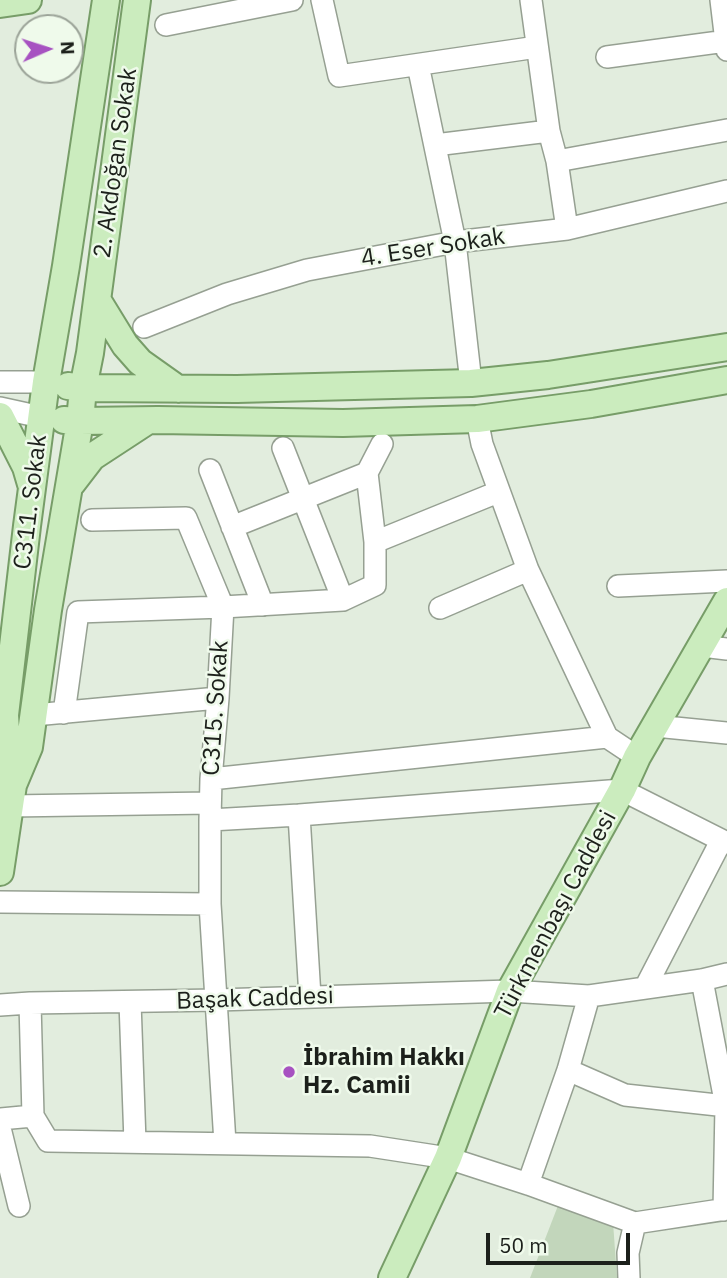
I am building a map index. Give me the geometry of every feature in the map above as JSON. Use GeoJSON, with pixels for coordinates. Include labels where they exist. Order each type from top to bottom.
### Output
{"type":"FeatureCollection","features":[{"type":"Feature","properties":{"kind":"main road"},"geometry":{"type":"LineString","coordinates":[[0,4],[28,0]]}},
{"type":"Feature","properties":{"kind":"main road","name":"C311. Sokak"},"geometry":{"type":"LineString","coordinates":[[0,872],[12,795],[5,715],[32,486],[106,0]]}},
{"type":"Feature","properties":{"kind":"main road","name":"2. Akdoğan Sokak"},"geometry":{"type":"LineString","coordinates":[[12,795],[29,747],[48,610],[96,313],[137,0]]}},
{"type":"Feature","properties":{"kind":"main road"},"geometry":{"type":"LineString","coordinates":[[96,313],[140,362],[178,389]]}},
{"type":"Feature","properties":{"kind":"main road"},"geometry":{"type":"LineString","coordinates":[[46,382],[83,388],[178,389],[471,383],[548,375],[727,347]]}},
{"type":"Feature","properties":{"kind":"main road"},"geometry":{"type":"LineString","coordinates":[[41,417],[80,421],[343,423],[477,419],[591,404],[727,380]]}},
{"type":"Feature","properties":{"kind":"main road"},"geometry":{"type":"LineString","coordinates":[[0,416],[26,467],[32,486]]}},
{"type":"Feature","properties":{"kind":"main road"},"geometry":{"type":"LineString","coordinates":[[69,487],[92,457],[153,420]]}},
{"type":"Feature","properties":{"kind":"main road","name":"Türkmenbaşı Caddesi"},"geometry":{"type":"LineString","coordinates":[[392,1278],[447,1158],[510,991],[655,726],[715,648],[727,601]]}},
{"type":"Feature","properties":{"kind":"street"},"geometry":{"type":"LineString","coordinates":[[166,25],[292,0]]}},
{"type":"Feature","properties":{"kind":"street"},"geometry":{"type":"LineString","coordinates":[[322,0],[339,76],[537,47]]}},
{"type":"Feature","properties":{"kind":"street"},"geometry":{"type":"LineString","coordinates":[[531,0],[549,131],[557,161],[567,229]]}},
{"type":"Feature","properties":{"kind":"street"},"geometry":{"type":"LineString","coordinates":[[607,57],[727,44],[721,0]]}},
{"type":"Feature","properties":{"kind":"street"},"geometry":{"type":"LineString","coordinates":[[418,65],[455,242],[471,383]]}},
{"type":"Feature","properties":{"kind":"street"},"geometry":{"type":"LineString","coordinates":[[557,161],[727,130]]}},
{"type":"Feature","properties":{"kind":"street"},"geometry":{"type":"LineString","coordinates":[[435,145],[549,131]]}},
{"type":"Feature","properties":{"kind":"street","name":"4. Eser Sokak"},"geometry":{"type":"LineString","coordinates":[[144,327],[227,294],[307,270],[455,242],[567,229],[727,191]]}},
{"type":"Feature","properties":{"kind":"street"},"geometry":{"type":"LineString","coordinates":[[0,382],[46,382]]}},
{"type":"Feature","properties":{"kind":"street"},"geometry":{"type":"LineString","coordinates":[[0,408],[41,417]]}},
{"type":"Feature","properties":{"kind":"street"},"geometry":{"type":"LineString","coordinates":[[477,419],[482,444],[498,492],[528,570],[607,737],[637,757]]}},
{"type":"Feature","properties":{"kind":"street"},"geometry":{"type":"LineString","coordinates":[[64,713],[78,612],[343,600],[375,585],[375,542],[367,473],[382,444]]}},
{"type":"Feature","properties":{"kind":"street"},"geometry":{"type":"LineString","coordinates":[[283,448],[343,600]]}},
{"type":"Feature","properties":{"kind":"street"},"geometry":{"type":"LineString","coordinates":[[210,470],[263,605]]}},
{"type":"Feature","properties":{"kind":"street"},"geometry":{"type":"LineString","coordinates":[[232,527],[367,473]]}},
{"type":"Feature","properties":{"kind":"street"},"geometry":{"type":"LineString","coordinates":[[375,542],[498,492]]}},
{"type":"Feature","properties":{"kind":"street","name":"C315. Sokak"},"geometry":{"type":"LineString","coordinates":[[92,520],[186,518],[223,607],[211,779],[210,904],[225,1143]]}},
{"type":"Feature","properties":{"kind":"street"},"geometry":{"type":"LineString","coordinates":[[440,608],[528,570]]}},
{"type":"Feature","properties":{"kind":"street"},"geometry":{"type":"LineString","coordinates":[[618,586],[727,581]]}},
{"type":"Feature","properties":{"kind":"street"},"geometry":{"type":"LineString","coordinates":[[34,715],[218,698]]}},
{"type":"Feature","properties":{"kind":"street"},"geometry":{"type":"LineString","coordinates":[[655,726],[727,733]]}},
{"type":"Feature","properties":{"kind":"street"},"geometry":{"type":"LineString","coordinates":[[211,779],[607,737]]}},
{"type":"Feature","properties":{"kind":"street"},"geometry":{"type":"LineString","coordinates":[[12,795],[210,811],[299,815],[622,790],[724,842],[645,988]]}},
{"type":"Feature","properties":{"kind":"street"},"geometry":{"type":"LineString","coordinates":[[299,815],[310,997]]}},
{"type":"Feature","properties":{"kind":"street"},"geometry":{"type":"LineString","coordinates":[[0,902],[210,904]]}},
{"type":"Feature","properties":{"kind":"street","name":"Başak Caddesi"},"geometry":{"type":"LineString","coordinates":[[0,1005],[510,991],[589,996],[727,974]]}},
{"type":"Feature","properties":{"kind":"street"},"geometry":{"type":"LineString","coordinates":[[30,1003],[33,1116],[48,1141],[370,1146],[447,1158],[635,1223],[725,1210],[726,1106],[702,980]]}},
{"type":"Feature","properties":{"kind":"street"},"geometry":{"type":"LineString","coordinates":[[528,1184],[568,1070],[589,996]]}},
{"type":"Feature","properties":{"kind":"street"},"geometry":{"type":"LineString","coordinates":[[130,1002],[135,1142]]}},
{"type":"Feature","properties":{"kind":"street"},"geometry":{"type":"LineString","coordinates":[[568,1070],[625,1095],[726,1106]]}},
{"type":"Feature","properties":{"kind":"street"},"geometry":{"type":"LineString","coordinates":[[0,1119],[33,1116]]}},
{"type":"Feature","properties":{"kind":"street"},"geometry":{"type":"LineString","coordinates":[[0,1128],[19,1206]]}},
{"type":"Feature","properties":{"kind":"street"},"geometry":{"type":"LineString","coordinates":[[629,1278],[628,1254],[635,1223]]}},
{"type":"Feature","properties":{"kind":"green space"},"geometry":{"type":"Polygon","coordinates":[[[559,1203],[613,1222],[617,1278],[530,1278],[559,1203]]]}},
{"type":"Feature","properties":{"kind":"place","name":"İbrahim Hakkı Hz. Camii"},"geometry":{"type":"Point","coordinates":[289,1072]}}]}
